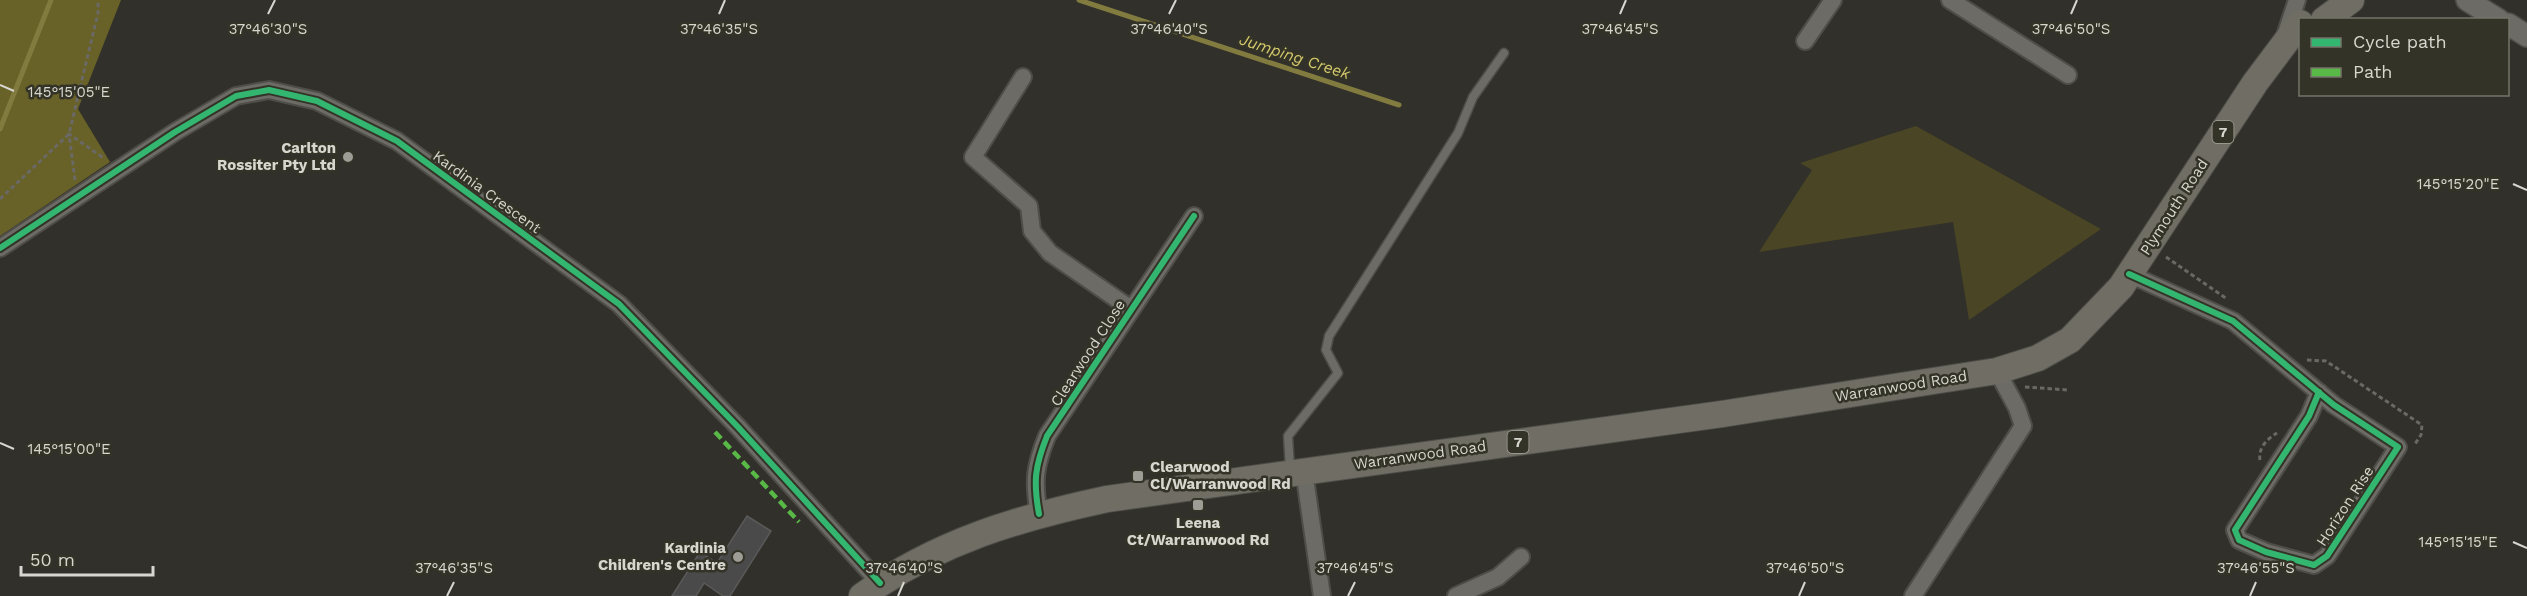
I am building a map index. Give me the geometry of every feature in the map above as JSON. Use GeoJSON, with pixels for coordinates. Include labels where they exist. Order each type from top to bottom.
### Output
{"type":"FeatureCollection","features":[{"type":"Feature","properties":{"kind":"main road","name":"Plymouth Road"},"geometry":{"type":"LineString","coordinates":[[2304,18],[2316,0]]}},
{"type":"Feature","properties":{"kind":"main road"},"geometry":{"type":"LineString","coordinates":[[2327,18],[2350,0]]}},
{"type":"Feature","properties":{"kind":"main road","name":"Plymouth Road"},"geometry":{"type":"LineString","coordinates":[[2002,381],[2070,340],[2099,312],[2129,274],[2279,51],[2299,25]]}},
{"type":"Feature","properties":{"kind":"main road","name":"Plymouth Road"},"geometry":{"type":"LineString","coordinates":[[2279,51],[2299,37]]}},
{"type":"Feature","properties":{"kind":"main road","name":"Warranwood Road"},"geometry":{"type":"LineString","coordinates":[[871,589],[944,548],[994,527],[1039,514],[1128,496],[1722,414],[2002,381]]}},
{"type":"Feature","properties":{"kind":"street"},"geometry":{"type":"LineString","coordinates":[[1805,41],[1833,0]]}},
{"type":"Feature","properties":{"kind":"street"},"geometry":{"type":"LineString","coordinates":[[1950,0],[2068,75]]}},
{"type":"Feature","properties":{"kind":"street"},"geometry":{"type":"LineString","coordinates":[[2279,51],[2297,0]]}},
{"type":"Feature","properties":{"kind":"street"},"geometry":{"type":"LineString","coordinates":[[2450,0],[2473,4],[2496,18]]}},
{"type":"Feature","properties":{"kind":"street"},"geometry":{"type":"LineString","coordinates":[[2509,25],[2527,36]]}},
{"type":"Feature","properties":{"kind":"street"},"geometry":{"type":"LineString","coordinates":[[1023,77],[973,158],[1029,206],[1032,231],[1050,253],[1131,309]]}},
{"type":"Feature","properties":{"kind":"street","name":"Kardinia Crescent"},"geometry":{"type":"LineString","coordinates":[[0,248],[77,196],[236,96],[269,90],[317,101],[397,141],[619,304],[738,427],[871,589]]}},
{"type":"Feature","properties":{"kind":"street","name":"Clearwood Close"},"geometry":{"type":"LineString","coordinates":[[1039,514],[1033,485],[1037,460],[1047,436],[1194,216]]}},
{"type":"Feature","properties":{"kind":"street","name":"Horizon Rise"},"geometry":{"type":"LineString","coordinates":[[2129,274],[2233,321],[2319,393],[2398,447],[2327,556],[2314,565],[2266,552],[2240,540],[2235,530],[2309,416],[2319,393]]}},
{"type":"Feature","properties":{"kind":"street"},"geometry":{"type":"LineString","coordinates":[[1913,596],[2023,426],[2002,381]]}},
{"type":"Feature","properties":{"kind":"street"},"geometry":{"type":"LineString","coordinates":[[1297,472],[1322,596]]}},
{"type":"Feature","properties":{"kind":"street"},"geometry":{"type":"LineString","coordinates":[[1456,596],[1498,577],[1521,557]]}},
{"type":"Feature","properties":{"kind":"lane"},"geometry":{"type":"LineString","coordinates":[[1297,472],[1288,436],[1338,373],[1326,350],[1329,336],[1458,133],[1473,97],[1504,53]]}},
{"type":"Feature","properties":{"kind":"path"},"geometry":{"type":"LineString","coordinates":[[77,196],[69,134],[98,13],[98,0]]}},
{"type":"Feature","properties":{"kind":"path"},"geometry":{"type":"LineString","coordinates":[[69,134],[119,169]]}},
{"type":"Feature","properties":{"kind":"path"},"geometry":{"type":"LineString","coordinates":[[0,199],[69,134]]}},
{"type":"Feature","properties":{"kind":"path"},"geometry":{"type":"LineString","coordinates":[[2002,381],[2068,390]]}},
{"type":"Feature","properties":{"kind":"shaded area"},"geometry":{"type":"Polygon","coordinates":[[[0,0],[121,0],[78,109],[110,162],[0,236],[0,0]]]}},
{"type":"Feature","properties":{"kind":"shaded area"},"geometry":{"type":"Polygon","coordinates":[[[1916,126],[2101,229],[1969,320],[1953,222],[1759,252],[1812,170],[1800,163],[1916,126]]]}},
{"type":"Feature","properties":{"kind":"building","name":"Kardinia Children's Centre"},"geometry":{"type":"Polygon","coordinates":[[[747,516],[771,531],[730,596],[723,596],[704,583],[696,596],[672,596],[700,552],[717,563],[747,516]]]}},
{"type":"Feature","properties":{"kind":"waterway"},"geometry":{"type":"LineString","coordinates":[[0,129],[51,0]]}},
{"type":"Feature","properties":{"kind":"waterway","name":"Jumping Creek"},"geometry":{"type":"LineString","coordinates":[[1079,0],[1399,105]]}},
{"type":"Feature","properties":{"kind":"marked path"},"geometry":{"type":"LineString","coordinates":[[715,432],[799,522]]}},
{"type":"Feature","properties":{"kind":"cycle path"},"geometry":{"type":"LineString","coordinates":[[0,248],[175,132],[236,96],[269,90],[317,101],[397,141],[619,304],[738,427],[880,583]]}},
{"type":"Feature","properties":{"kind":"cycle path"},"geometry":{"type":"LineString","coordinates":[[1039,514],[1036,474],[1047,436],[1194,216]]}},
{"type":"Feature","properties":{"kind":"cycle path"},"geometry":{"type":"LineString","coordinates":[[2129,274],[2233,321],[2334,405],[2398,447],[2327,556],[2314,565],[2266,552],[2239,540],[2235,530],[2309,416],[2319,392]]}},
{"type":"Feature","properties":{"kind":"place","name":"Carlton Rossiter Pty Ltd"},"geometry":{"type":"Point","coordinates":[348,157]}},
{"type":"Feature","properties":{"kind":"place","name":"Clearwood Cl/Warranwood Rd"},"geometry":{"type":"Point","coordinates":[1138,476]}},
{"type":"Feature","properties":{"kind":"place","name":"Leena Ct/Warranwood Rd"},"geometry":{"type":"Point","coordinates":[1198,505]}},
{"type":"Feature","properties":{"kind":"place","name":"Kardinia Children's Centre"},"geometry":{"type":"Point","coordinates":[738,557]}}]}
